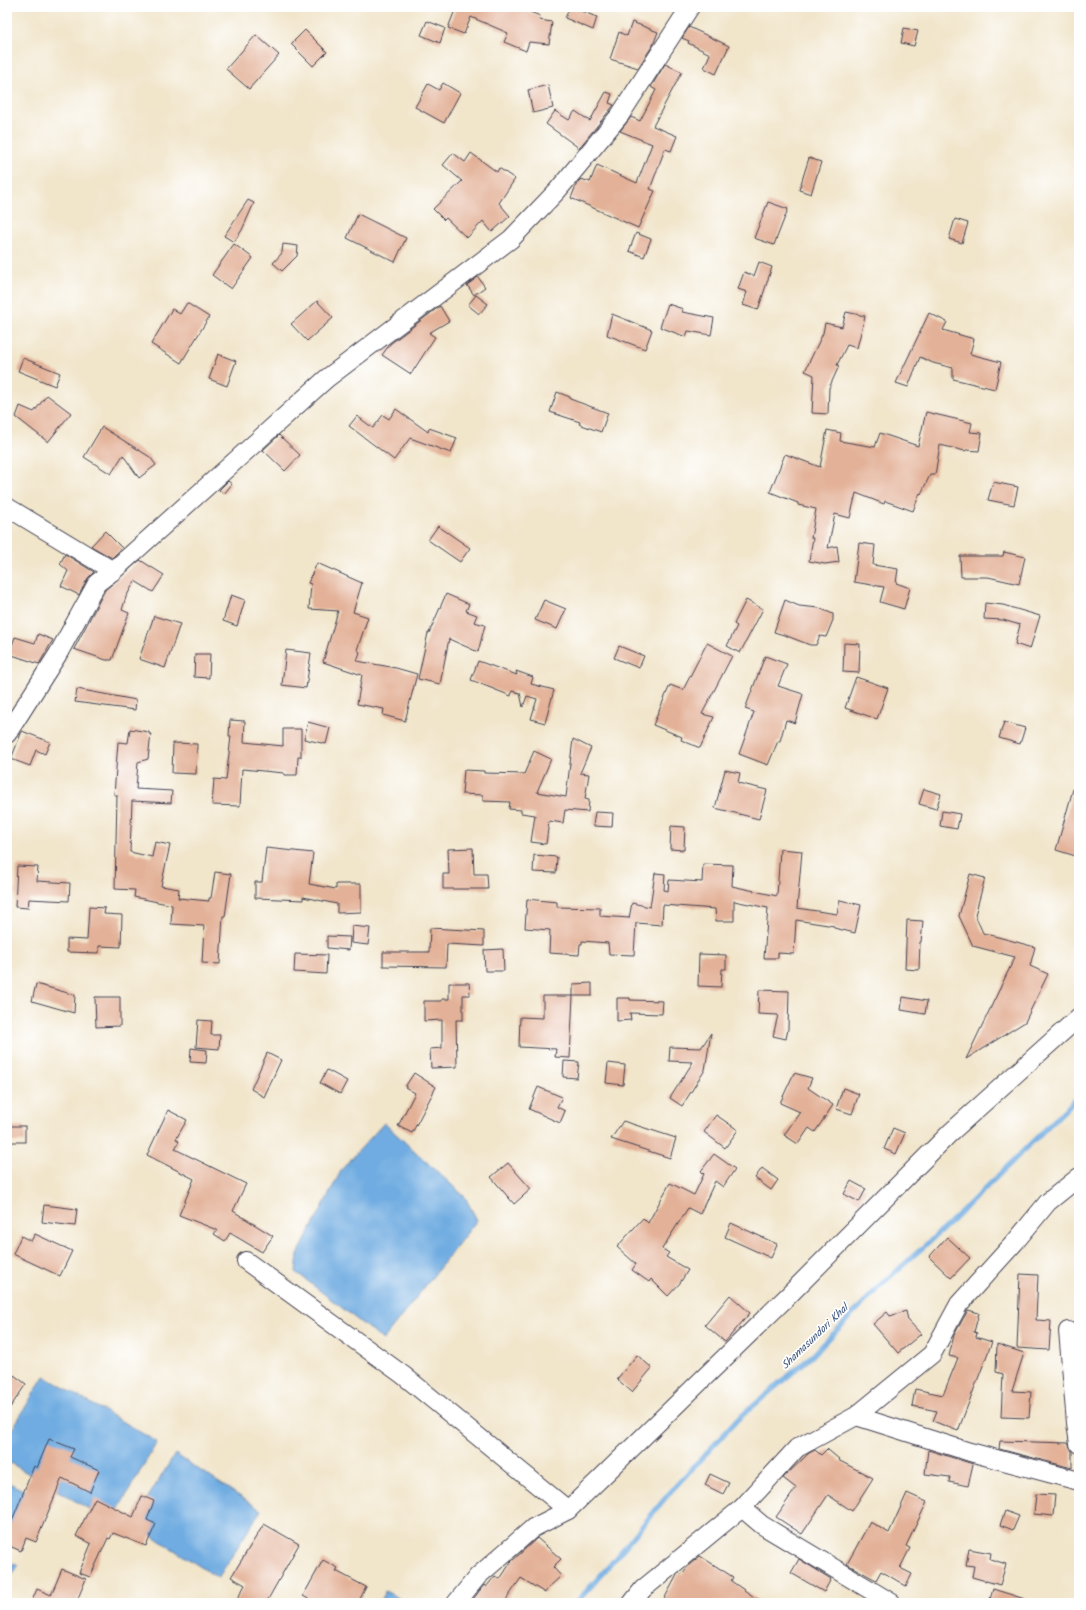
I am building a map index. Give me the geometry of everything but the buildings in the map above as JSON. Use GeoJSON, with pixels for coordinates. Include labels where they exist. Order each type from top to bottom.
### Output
{"type":"FeatureCollection","features":[{"type":"Feature","properties":{"kind":"street"},"geometry":{"type":"LineString","coordinates":[[7,734],[58,654],[97,583],[113,571],[326,379],[511,239],[557,191],[620,115],[690,7]]}},
{"type":"Feature","properties":{"kind":"street"},"geometry":{"type":"LineString","coordinates":[[7,507],[113,571]]}},
{"type":"Feature","properties":{"kind":"street"},"geometry":{"type":"LineString","coordinates":[[456,1603],[478,1576],[533,1528],[568,1510],[788,1296],[950,1133],[1079,1017]]}},
{"type":"Feature","properties":{"kind":"street"},"geometry":{"type":"LineString","coordinates":[[632,1603],[643,1589],[742,1508],[797,1448],[856,1416],[932,1354],[959,1304],[1015,1242],[1048,1202],[1079,1177]]}},
{"type":"Feature","properties":{"kind":"street"},"geometry":{"type":"LineString","coordinates":[[246,1261],[403,1375],[568,1510]]}},
{"type":"Feature","properties":{"kind":"street"},"geometry":{"type":"LineString","coordinates":[[1068,1331],[1079,1444]]}},
{"type":"Feature","properties":{"kind":"street"},"geometry":{"type":"LineString","coordinates":[[856,1416],[970,1452],[1079,1481]]}},
{"type":"Feature","properties":{"kind":"street"},"geometry":{"type":"LineString","coordinates":[[742,1508],[762,1525],[892,1603]]}},
{"type":"Feature","properties":{"kind":"water"},"geometry":{"type":"Polygon","coordinates":[[[384,1123],[465,1197],[477,1220],[383,1340],[296,1272],[298,1254],[342,1169],[384,1123]]]}},
{"type":"Feature","properties":{"kind":"water"},"geometry":{"type":"Polygon","coordinates":[[[44,1376],[157,1442],[111,1522],[7,1461],[7,1438],[44,1376]]]}},
{"type":"Feature","properties":{"kind":"water"},"geometry":{"type":"Polygon","coordinates":[[[175,1454],[261,1510],[218,1578],[132,1523],[175,1454]]]}},
{"type":"Feature","properties":{"kind":"water"},"geometry":{"type":"Polygon","coordinates":[[[7,1483],[14,1485],[36,1498],[7,1537],[7,1483]]]}},
{"type":"Feature","properties":{"kind":"water"},"geometry":{"type":"Polygon","coordinates":[[[7,1560],[18,1566],[7,1584],[7,1560]]]}},
{"type":"Feature","properties":{"kind":"water"},"geometry":{"type":"Polygon","coordinates":[[[385,1591],[408,1603],[379,1603],[385,1591]]]}},
{"type":"Feature","properties":{"kind":"waterway","name":"Shamasundori Khal"},"geometry":{"type":"LineString","coordinates":[[576,1603],[672,1490],[739,1418],[812,1356],[880,1286],[951,1222],[1079,1096]]}}]}
